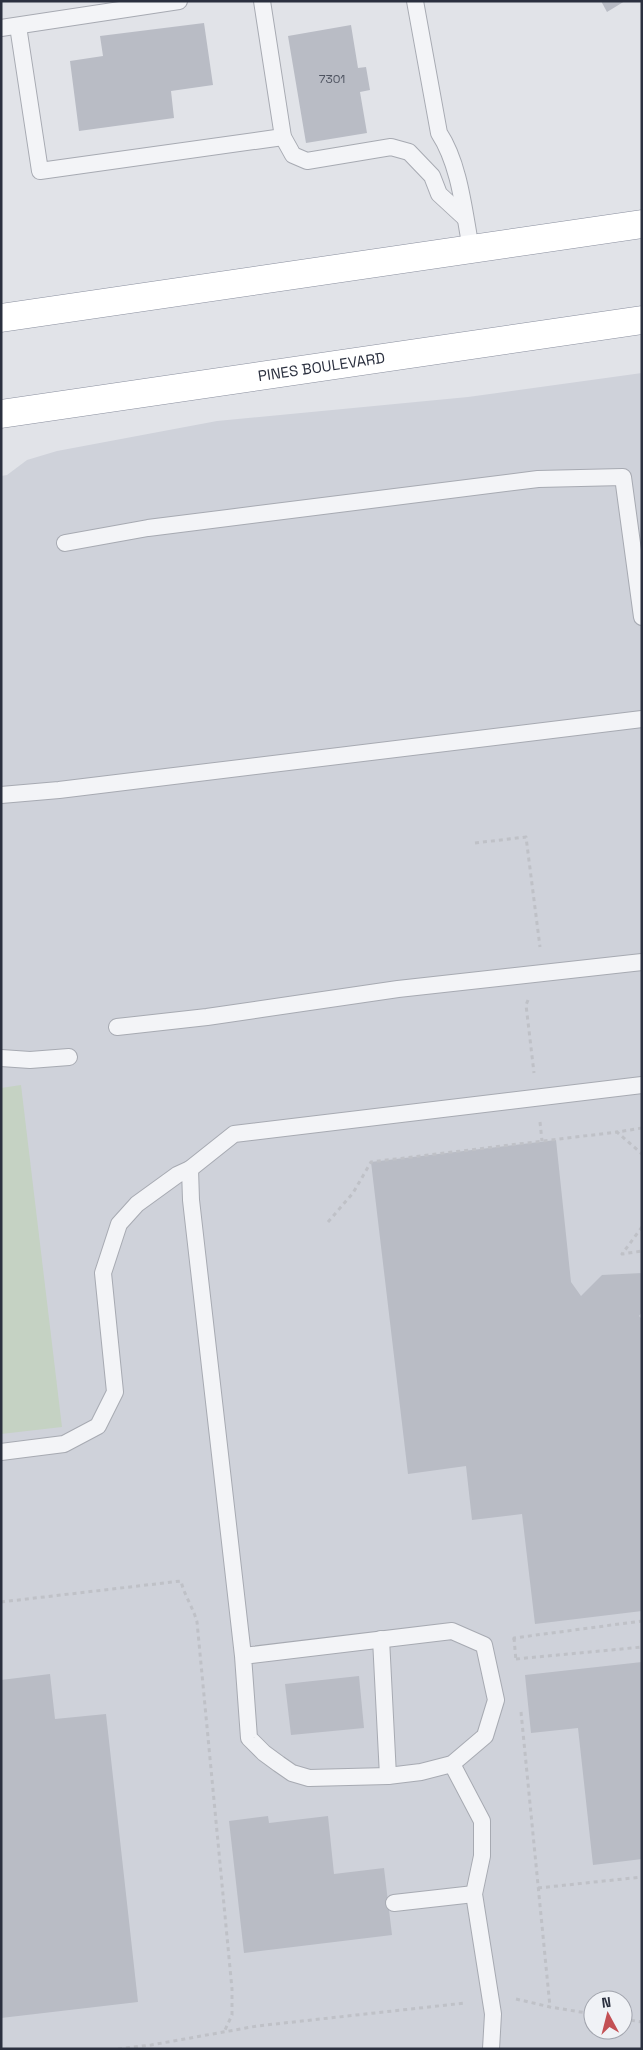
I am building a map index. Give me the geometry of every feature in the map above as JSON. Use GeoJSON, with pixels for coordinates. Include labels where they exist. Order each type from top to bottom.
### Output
{"type":"FeatureCollection","features":[{"type":"Feature","properties":{"kind":"highway"},"geometry":{"type":"LineString","coordinates":[[1,318],[642,224]]}},
{"type":"Feature","properties":{"kind":"highway","name":"PINES BOULEVARD"},"geometry":{"type":"LineString","coordinates":[[1,414],[642,320]]}},
{"type":"Feature","properties":{"kind":"lane"},"geometry":{"type":"LineString","coordinates":[[1,28],[180,1]]}},
{"type":"Feature","properties":{"kind":"lane"},"geometry":{"type":"LineString","coordinates":[[262,1],[283,137],[294,155],[307,161],[391,147],[409,152],[432,176],[439,194],[465,218]]}},
{"type":"Feature","properties":{"kind":"lane"},"geometry":{"type":"LineString","coordinates":[[415,1],[438,134],[448,147],[453,162],[471,249]]}},
{"type":"Feature","properties":{"kind":"lane"},"geometry":{"type":"LineString","coordinates":[[18,26],[40,170],[283,137]]}},
{"type":"Feature","properties":{"kind":"lane"},"geometry":{"type":"LineString","coordinates":[[65,542],[148,528],[538,479],[623,478],[642,616]]}},
{"type":"Feature","properties":{"kind":"lane"},"geometry":{"type":"LineString","coordinates":[[1,795],[59,790],[642,719]]}},
{"type":"Feature","properties":{"kind":"lane"},"geometry":{"type":"LineString","coordinates":[[117,1027],[216,1016],[398,989],[642,962]]}},
{"type":"Feature","properties":{"kind":"lane"},"geometry":{"type":"LineString","coordinates":[[1,1058],[30,1060],[69,1057]]}},
{"type":"Feature","properties":{"kind":"lane"},"geometry":{"type":"LineString","coordinates":[[1,1452],[64,1444],[98,1426],[115,1392],[103,1273],[119,1224],[137,1204],[177,1175],[190,1169],[234,1134],[642,1085]]}},
{"type":"Feature","properties":{"kind":"lane"},"geometry":{"type":"LineString","coordinates":[[190,1169],[191,1200],[243,1656],[249,1738],[264,1753],[292,1773],[309,1778],[388,1776],[421,1772],[452,1764],[485,1736],[496,1700],[484,1645],[452,1631],[243,1656]]}},
{"type":"Feature","properties":{"kind":"lane"},"geometry":{"type":"LineString","coordinates":[[381,1639],[388,1776]]}},
{"type":"Feature","properties":{"kind":"lane"},"geometry":{"type":"LineString","coordinates":[[452,1764],[482,1821],[482,1856],[474,1894],[493,2014],[491,2049]]}},
{"type":"Feature","properties":{"kind":"lane"},"geometry":{"type":"LineString","coordinates":[[394,1904],[474,1894]]}},
{"type":"Feature","properties":{"kind":"path"},"geometry":{"type":"LineString","coordinates":[[475,843],[526,837],[542,974],[526,1005]]}},
{"type":"Feature","properties":{"kind":"path"},"geometry":{"type":"LineString","coordinates":[[328,1222],[353,1193],[371,1162],[642,1128]]}},
{"type":"Feature","properties":{"kind":"path"},"geometry":{"type":"LineString","coordinates":[[617,1132],[642,1154]]}},
{"type":"Feature","properties":{"kind":"path"},"geometry":{"type":"LineString","coordinates":[[642,1228],[622,1254],[642,1252]]}},
{"type":"Feature","properties":{"kind":"path"},"geometry":{"type":"LineString","coordinates":[[1,1602],[181,1580],[185,1595],[197,1622],[232,1989],[232,2015],[224,2032]]}},
{"type":"Feature","properties":{"kind":"path"},"geometry":{"type":"LineString","coordinates":[[514,1638],[642,1621]]}},
{"type":"Feature","properties":{"kind":"path"},"geometry":{"type":"LineString","coordinates":[[514,1638],[516,1660],[642,1647]]}},
{"type":"Feature","properties":{"kind":"path"},"geometry":{"type":"LineString","coordinates":[[514,1638],[517,1667]]}},
{"type":"Feature","properties":{"kind":"path"},"geometry":{"type":"LineString","coordinates":[[520,1705],[550,2007]]}},
{"type":"Feature","properties":{"kind":"path"},"geometry":{"type":"LineString","coordinates":[[538,1888],[642,1877]]}},
{"type":"Feature","properties":{"kind":"path"},"geometry":{"type":"LineString","coordinates":[[512,1999],[518,1998],[550,2007],[583,2012]]}},
{"type":"Feature","properties":{"kind":"path"},"geometry":{"type":"LineString","coordinates":[[118,2049],[152,2047],[257,2026],[468,2002]]}},
{"type":"Feature","properties":{"kind":"shaded area"},"geometry":{"type":"Polygon","coordinates":[[[642,373],[642,2049],[1,2049],[1,476],[7,475],[27,460],[57,451],[217,421],[468,397],[642,373]]]}},
{"type":"Feature","properties":{"kind":"green space"},"geometry":{"type":"Polygon","coordinates":[[[21,1085],[62,1427],[1,1434],[1,1088],[21,1085]]]}},
{"type":"Feature","properties":{"kind":"building"},"geometry":{"type":"Polygon","coordinates":[[[601,1],[625,1],[607,12],[601,1]]]}},
{"type":"Feature","properties":{"kind":"building"},"geometry":{"type":"Polygon","coordinates":[[[204,23],[213,85],[171,91],[174,118],[79,131],[70,61],[103,56],[100,36],[204,23]]]}},
{"type":"Feature","properties":{"kind":"building"},"geometry":{"type":"Polygon","coordinates":[[[351,25],[358,68],[366,67],[370,90],[360,92],[367,133],[306,143],[288,36],[351,25]]]}},
{"type":"Feature","properties":{"kind":"building"},"geometry":{"type":"Polygon","coordinates":[[[556,1140],[571,1282],[581,1296],[602,1275],[642,1273],[642,1312],[639,1316],[642,1319],[642,1611],[535,1624],[522,1514],[472,1520],[466,1466],[408,1474],[371,1162],[556,1140]]]}},
{"type":"Feature","properties":{"kind":"building"},"geometry":{"type":"Polygon","coordinates":[[[642,1662],[642,1859],[593,1865],[578,1728],[531,1733],[525,1675],[642,1662]]]}},
{"type":"Feature","properties":{"kind":"building"},"geometry":{"type":"Polygon","coordinates":[[[50,1674],[55,1719],[106,1714],[138,2002],[1,2018],[1,1680],[50,1674]]]}},
{"type":"Feature","properties":{"kind":"building"},"geometry":{"type":"Polygon","coordinates":[[[359,1676],[364,1728],[291,1735],[285,1684],[359,1676]]]}},
{"type":"Feature","properties":{"kind":"building"},"geometry":{"type":"Polygon","coordinates":[[[268,1816],[269,1823],[328,1816],[334,1874],[384,1868],[392,1935],[244,1953],[229,1821],[268,1816]]]}}]}
